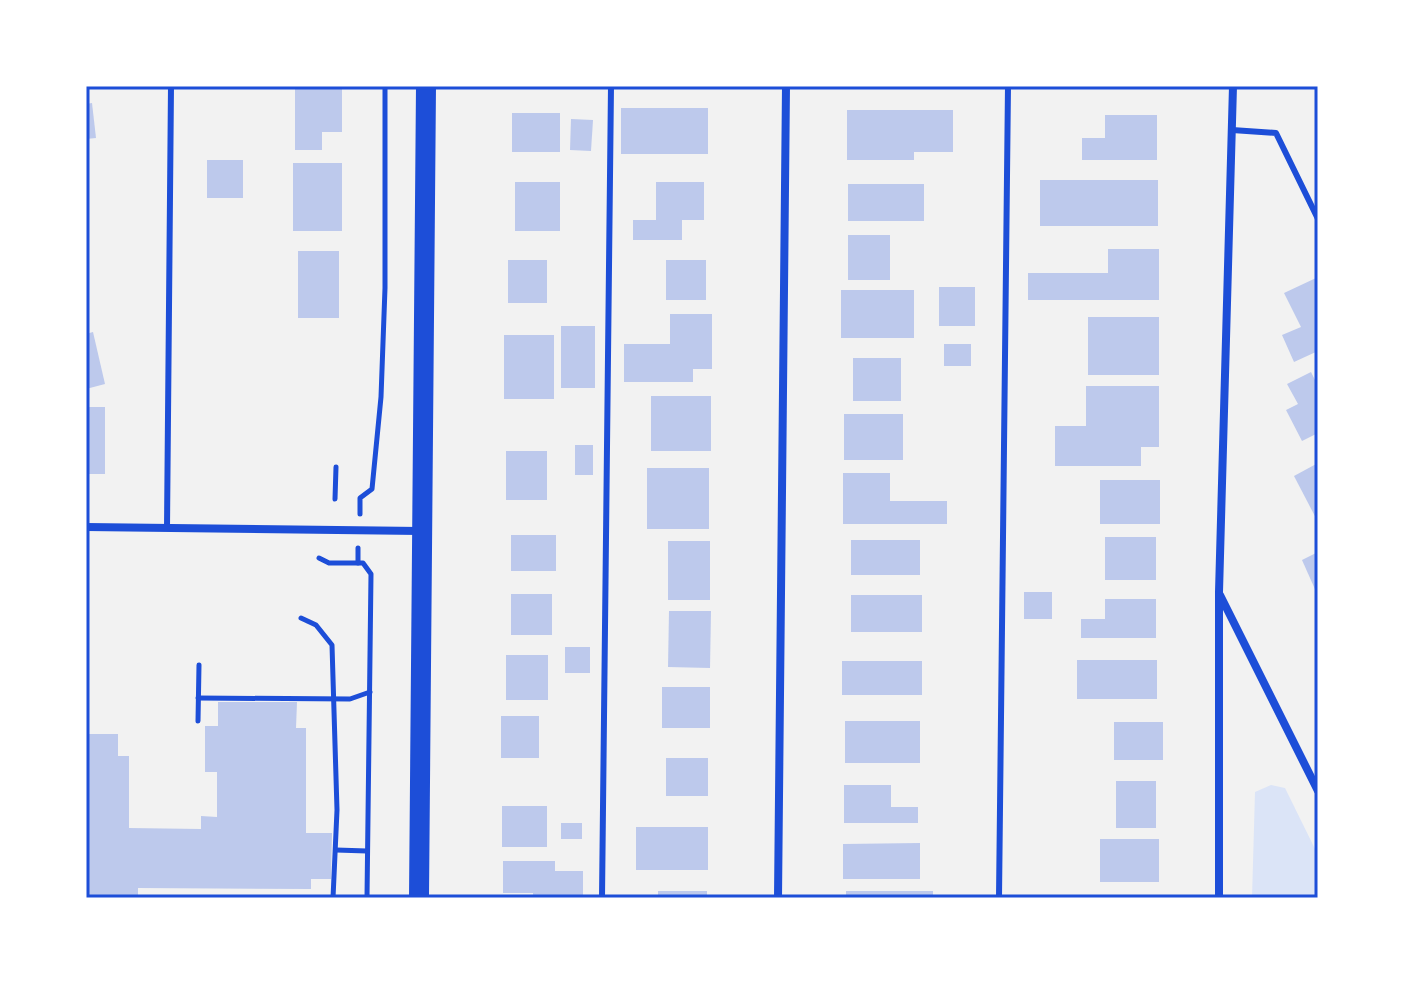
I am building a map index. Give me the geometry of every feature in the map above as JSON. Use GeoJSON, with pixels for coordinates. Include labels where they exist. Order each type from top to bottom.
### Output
{"type":"FeatureCollection","features":[{"type":"Feature","properties":{"kind":"main road"},"geometry":{"type":"LineString","coordinates":[[419,898],[426,86]]}},
{"type":"Feature","properties":{"kind":"street"},"geometry":{"type":"LineString","coordinates":[[778,898],[786,86]]}},
{"type":"Feature","properties":{"kind":"street"},"geometry":{"type":"LineString","coordinates":[[1219,898],[1219,592],[1233,86]]}},
{"type":"Feature","properties":{"kind":"street"},"geometry":{"type":"LineString","coordinates":[[86,527],[421,531]]}},
{"type":"Feature","properties":{"kind":"street"},"geometry":{"type":"LineString","coordinates":[[1219,592],[1318,791]]}},
{"type":"Feature","properties":{"kind":"lane"},"geometry":{"type":"LineString","coordinates":[[167,528],[171,86]]}},
{"type":"Feature","properties":{"kind":"lane"},"geometry":{"type":"LineString","coordinates":[[602,898],[611,86]]}},
{"type":"Feature","properties":{"kind":"lane"},"geometry":{"type":"LineString","coordinates":[[999,898],[1008,86]]}},
{"type":"Feature","properties":{"kind":"lane"},"geometry":{"type":"LineString","coordinates":[[1232,130],[1276,133],[1318,219]]}},
{"type":"Feature","properties":{"kind":"path"},"geometry":{"type":"LineString","coordinates":[[360,503],[360,498],[372,489],[376,472],[381,397],[385,86]]}},
{"type":"Feature","properties":{"kind":"path"},"geometry":{"type":"LineString","coordinates":[[335,499],[336,467]]}},
{"type":"Feature","properties":{"kind":"path"},"geometry":{"type":"LineString","coordinates":[[319,558],[329,563],[363,563],[370,568],[367,898]]}},
{"type":"Feature","properties":{"kind":"path"},"geometry":{"type":"LineString","coordinates":[[301,618],[316,625],[332,645],[336,850],[333,898]]}},
{"type":"Feature","properties":{"kind":"path"},"geometry":{"type":"LineString","coordinates":[[198,721],[199,665]]}},
{"type":"Feature","properties":{"kind":"path"},"geometry":{"type":"LineString","coordinates":[[198,698],[350,699],[370,692]]}},
{"type":"Feature","properties":{"kind":"path"},"geometry":{"type":"LineString","coordinates":[[336,850],[367,851]]}},
{"type":"Feature","properties":{"kind":"shaded area"},"geometry":{"type":"Polygon","coordinates":[[[1271,785],[1285,788],[1318,855],[1318,898],[1252,898],[1255,792],[1271,785]]]}},
{"type":"Feature","properties":{"kind":"building"},"geometry":{"type":"Polygon","coordinates":[[[295,86],[342,86],[342,132],[322,132],[322,150],[295,150],[295,86]]]}},
{"type":"Feature","properties":{"kind":"building"},"geometry":{"type":"Polygon","coordinates":[[[92,103],[96,138],[86,139],[86,104],[92,103]]]}},
{"type":"Feature","properties":{"kind":"building"},"geometry":{"type":"Polygon","coordinates":[[[621,108],[708,108],[708,154],[621,154],[621,108]]]}},
{"type":"Feature","properties":{"kind":"building"},"geometry":{"type":"Polygon","coordinates":[[[847,110],[953,110],[953,152],[914,152],[914,160],[847,160],[847,110]]]}},
{"type":"Feature","properties":{"kind":"building"},"geometry":{"type":"Polygon","coordinates":[[[512,113],[560,113],[560,152],[512,152],[512,113]]]}},
{"type":"Feature","properties":{"kind":"building"},"geometry":{"type":"Polygon","coordinates":[[[1105,115],[1157,115],[1157,160],[1082,160],[1082,138],[1105,138],[1105,115]]]}},
{"type":"Feature","properties":{"kind":"building"},"geometry":{"type":"Polygon","coordinates":[[[571,119],[593,120],[591,151],[570,150],[571,119]]]}},
{"type":"Feature","properties":{"kind":"building"},"geometry":{"type":"Polygon","coordinates":[[[207,160],[243,160],[243,198],[207,198],[207,160]]]}},
{"type":"Feature","properties":{"kind":"building"},"geometry":{"type":"Polygon","coordinates":[[[293,163],[342,163],[342,231],[293,231],[293,163]]]}},
{"type":"Feature","properties":{"kind":"building"},"geometry":{"type":"Polygon","coordinates":[[[1040,180],[1158,180],[1158,226],[1040,226],[1040,180]]]}},
{"type":"Feature","properties":{"kind":"building"},"geometry":{"type":"Polygon","coordinates":[[[515,182],[560,182],[560,231],[515,231],[515,182]]]}},
{"type":"Feature","properties":{"kind":"building"},"geometry":{"type":"Polygon","coordinates":[[[656,182],[704,182],[704,220],[682,220],[682,240],[633,240],[633,220],[656,220],[656,182]]]}},
{"type":"Feature","properties":{"kind":"building"},"geometry":{"type":"Polygon","coordinates":[[[848,184],[924,184],[924,221],[848,221],[848,184]]]}},
{"type":"Feature","properties":{"kind":"building"},"geometry":{"type":"Polygon","coordinates":[[[848,235],[890,235],[890,280],[848,280],[848,235]]]}},
{"type":"Feature","properties":{"kind":"building"},"geometry":{"type":"Polygon","coordinates":[[[1108,249],[1159,249],[1159,300],[1028,300],[1028,273],[1108,273],[1108,249]]]}},
{"type":"Feature","properties":{"kind":"building"},"geometry":{"type":"Polygon","coordinates":[[[298,251],[339,251],[339,318],[298,318],[298,251]]]}},
{"type":"Feature","properties":{"kind":"building"},"geometry":{"type":"Polygon","coordinates":[[[508,260],[547,260],[547,303],[508,303],[508,260]]]}},
{"type":"Feature","properties":{"kind":"building"},"geometry":{"type":"Polygon","coordinates":[[[666,260],[706,260],[706,300],[666,300],[666,260]]]}},
{"type":"Feature","properties":{"kind":"building"},"geometry":{"type":"Polygon","coordinates":[[[1316,278],[1318,351],[1294,362],[1282,335],[1301,327],[1284,293],[1316,278]]]}},
{"type":"Feature","properties":{"kind":"building"},"geometry":{"type":"Polygon","coordinates":[[[939,287],[975,287],[975,326],[939,326],[939,287]]]}},
{"type":"Feature","properties":{"kind":"building"},"geometry":{"type":"Polygon","coordinates":[[[841,290],[914,290],[914,338],[841,338],[841,290]]]}},
{"type":"Feature","properties":{"kind":"building"},"geometry":{"type":"Polygon","coordinates":[[[670,314],[712,314],[712,369],[693,369],[693,382],[624,382],[624,344],[670,344],[670,314]]]}},
{"type":"Feature","properties":{"kind":"building"},"geometry":{"type":"Polygon","coordinates":[[[1088,317],[1159,317],[1159,375],[1088,375],[1088,317]]]}},
{"type":"Feature","properties":{"kind":"building"},"geometry":{"type":"Polygon","coordinates":[[[561,326],[595,326],[595,388],[561,388],[561,326]]]}},
{"type":"Feature","properties":{"kind":"building"},"geometry":{"type":"Polygon","coordinates":[[[93,332],[105,384],[86,389],[86,334],[93,332]]]}},
{"type":"Feature","properties":{"kind":"building"},"geometry":{"type":"Polygon","coordinates":[[[504,335],[554,335],[554,399],[504,399],[504,335]]]}},
{"type":"Feature","properties":{"kind":"building"},"geometry":{"type":"Polygon","coordinates":[[[944,344],[971,344],[971,366],[944,366],[944,344]]]}},
{"type":"Feature","properties":{"kind":"building"},"geometry":{"type":"Polygon","coordinates":[[[853,358],[901,358],[901,401],[853,401],[853,358]]]}},
{"type":"Feature","properties":{"kind":"building"},"geometry":{"type":"Polygon","coordinates":[[[1311,372],[1318,386],[1318,433],[1302,441],[1286,410],[1298,404],[1287,384],[1311,372]]]}},
{"type":"Feature","properties":{"kind":"building"},"geometry":{"type":"Polygon","coordinates":[[[1086,386],[1159,386],[1159,447],[1141,447],[1141,466],[1055,466],[1055,426],[1086,426],[1086,386]]]}},
{"type":"Feature","properties":{"kind":"building"},"geometry":{"type":"Polygon","coordinates":[[[651,396],[711,396],[711,451],[651,451],[651,396]]]}},
{"type":"Feature","properties":{"kind":"building"},"geometry":{"type":"Polygon","coordinates":[[[86,407],[105,407],[105,474],[86,474],[86,407]]]}},
{"type":"Feature","properties":{"kind":"building"},"geometry":{"type":"Polygon","coordinates":[[[844,414],[903,414],[903,460],[844,460],[844,414]]]}},
{"type":"Feature","properties":{"kind":"building"},"geometry":{"type":"Polygon","coordinates":[[[575,445],[593,445],[593,475],[575,475],[575,445]]]}},
{"type":"Feature","properties":{"kind":"building"},"geometry":{"type":"Polygon","coordinates":[[[506,451],[547,451],[547,500],[506,500],[506,451]]]}},
{"type":"Feature","properties":{"kind":"building"},"geometry":{"type":"Polygon","coordinates":[[[1318,463],[1318,522],[1294,476],[1318,463]]]}},
{"type":"Feature","properties":{"kind":"building"},"geometry":{"type":"Polygon","coordinates":[[[647,468],[709,468],[709,529],[647,529],[647,468]]]}},
{"type":"Feature","properties":{"kind":"building"},"geometry":{"type":"Polygon","coordinates":[[[843,473],[890,473],[890,501],[947,501],[947,524],[843,524],[843,473]]]}},
{"type":"Feature","properties":{"kind":"building"},"geometry":{"type":"Polygon","coordinates":[[[1100,480],[1160,480],[1160,524],[1100,524],[1100,480]]]}},
{"type":"Feature","properties":{"kind":"building"},"geometry":{"type":"Polygon","coordinates":[[[511,535],[556,535],[556,571],[511,571],[511,535]]]}},
{"type":"Feature","properties":{"kind":"building"},"geometry":{"type":"Polygon","coordinates":[[[1105,537],[1156,537],[1156,580],[1105,580],[1105,537]]]}},
{"type":"Feature","properties":{"kind":"building"},"geometry":{"type":"Polygon","coordinates":[[[851,540],[920,540],[920,575],[851,575],[851,540]]]}},
{"type":"Feature","properties":{"kind":"building"},"geometry":{"type":"Polygon","coordinates":[[[668,541],[710,541],[710,600],[668,600],[668,541]]]}},
{"type":"Feature","properties":{"kind":"building"},"geometry":{"type":"Polygon","coordinates":[[[1318,552],[1318,596],[1302,560],[1318,552]]]}},
{"type":"Feature","properties":{"kind":"building"},"geometry":{"type":"Polygon","coordinates":[[[1024,592],[1052,592],[1052,619],[1024,619],[1024,592]]]}},
{"type":"Feature","properties":{"kind":"building"},"geometry":{"type":"Polygon","coordinates":[[[511,594],[552,594],[552,635],[511,635],[511,594]]]}},
{"type":"Feature","properties":{"kind":"building"},"geometry":{"type":"Polygon","coordinates":[[[851,595],[922,595],[922,632],[851,632],[851,595]]]}},
{"type":"Feature","properties":{"kind":"building"},"geometry":{"type":"Polygon","coordinates":[[[1105,599],[1156,599],[1156,638],[1081,638],[1081,619],[1105,619],[1105,599]]]}},
{"type":"Feature","properties":{"kind":"building"},"geometry":{"type":"Polygon","coordinates":[[[669,611],[711,611],[710,668],[668,667],[669,611]]]}},
{"type":"Feature","properties":{"kind":"building"},"geometry":{"type":"Polygon","coordinates":[[[565,647],[590,647],[590,673],[565,673],[565,647]]]}},
{"type":"Feature","properties":{"kind":"building"},"geometry":{"type":"Polygon","coordinates":[[[506,655],[548,655],[548,700],[506,700],[506,655]]]}},
{"type":"Feature","properties":{"kind":"building"},"geometry":{"type":"Polygon","coordinates":[[[1077,660],[1157,660],[1157,699],[1077,699],[1077,660]]]}},
{"type":"Feature","properties":{"kind":"building"},"geometry":{"type":"Polygon","coordinates":[[[842,661],[922,661],[922,695],[842,695],[842,661]]]}},
{"type":"Feature","properties":{"kind":"building"},"geometry":{"type":"Polygon","coordinates":[[[662,687],[710,687],[710,728],[662,728],[662,687]]]}},
{"type":"Feature","properties":{"kind":"building"},"geometry":{"type":"Polygon","coordinates":[[[218,702],[297,702],[296,728],[306,728],[306,833],[332,833],[331,879],[311,879],[311,889],[138,888],[138,898],[86,898],[86,734],[118,734],[118,756],[129,756],[129,828],[201,829],[201,816],[217,817],[217,772],[205,772],[205,726],[218,726],[218,702]]]}},
{"type":"Feature","properties":{"kind":"building"},"geometry":{"type":"Polygon","coordinates":[[[501,716],[539,716],[539,758],[501,758],[501,716]]]}},
{"type":"Feature","properties":{"kind":"building"},"geometry":{"type":"Polygon","coordinates":[[[845,721],[920,721],[920,763],[845,763],[845,721]]]}},
{"type":"Feature","properties":{"kind":"building"},"geometry":{"type":"Polygon","coordinates":[[[1114,722],[1163,722],[1163,760],[1114,760],[1114,722]]]}},
{"type":"Feature","properties":{"kind":"building"},"geometry":{"type":"Polygon","coordinates":[[[666,758],[708,758],[708,796],[666,796],[666,758]]]}},
{"type":"Feature","properties":{"kind":"building"},"geometry":{"type":"Polygon","coordinates":[[[1116,781],[1156,781],[1156,828],[1116,828],[1116,781]]]}},
{"type":"Feature","properties":{"kind":"building"},"geometry":{"type":"Polygon","coordinates":[[[844,785],[891,785],[891,807],[918,807],[918,823],[844,823],[844,785]]]}},
{"type":"Feature","properties":{"kind":"building"},"geometry":{"type":"Polygon","coordinates":[[[502,806],[547,806],[547,847],[502,847],[502,806]]]}},
{"type":"Feature","properties":{"kind":"building"},"geometry":{"type":"Polygon","coordinates":[[[561,823],[582,823],[582,839],[561,839],[561,823]]]}},
{"type":"Feature","properties":{"kind":"building"},"geometry":{"type":"Polygon","coordinates":[[[636,827],[708,827],[708,870],[636,870],[636,827]]]}},
{"type":"Feature","properties":{"kind":"building"},"geometry":{"type":"Polygon","coordinates":[[[1100,839],[1159,839],[1159,882],[1100,882],[1100,839]]]}},
{"type":"Feature","properties":{"kind":"building"},"geometry":{"type":"Polygon","coordinates":[[[920,843],[920,879],[843,879],[843,844],[920,843]]]}},
{"type":"Feature","properties":{"kind":"building"},"geometry":{"type":"Polygon","coordinates":[[[503,861],[555,861],[555,871],[583,871],[583,898],[533,898],[533,893],[503,893],[503,861]]]}},
{"type":"Feature","properties":{"kind":"building"},"geometry":{"type":"Polygon","coordinates":[[[658,891],[707,891],[707,898],[658,898],[658,891]]]}},
{"type":"Feature","properties":{"kind":"building"},"geometry":{"type":"Polygon","coordinates":[[[846,891],[933,891],[933,898],[846,898],[846,891]]]}}]}
